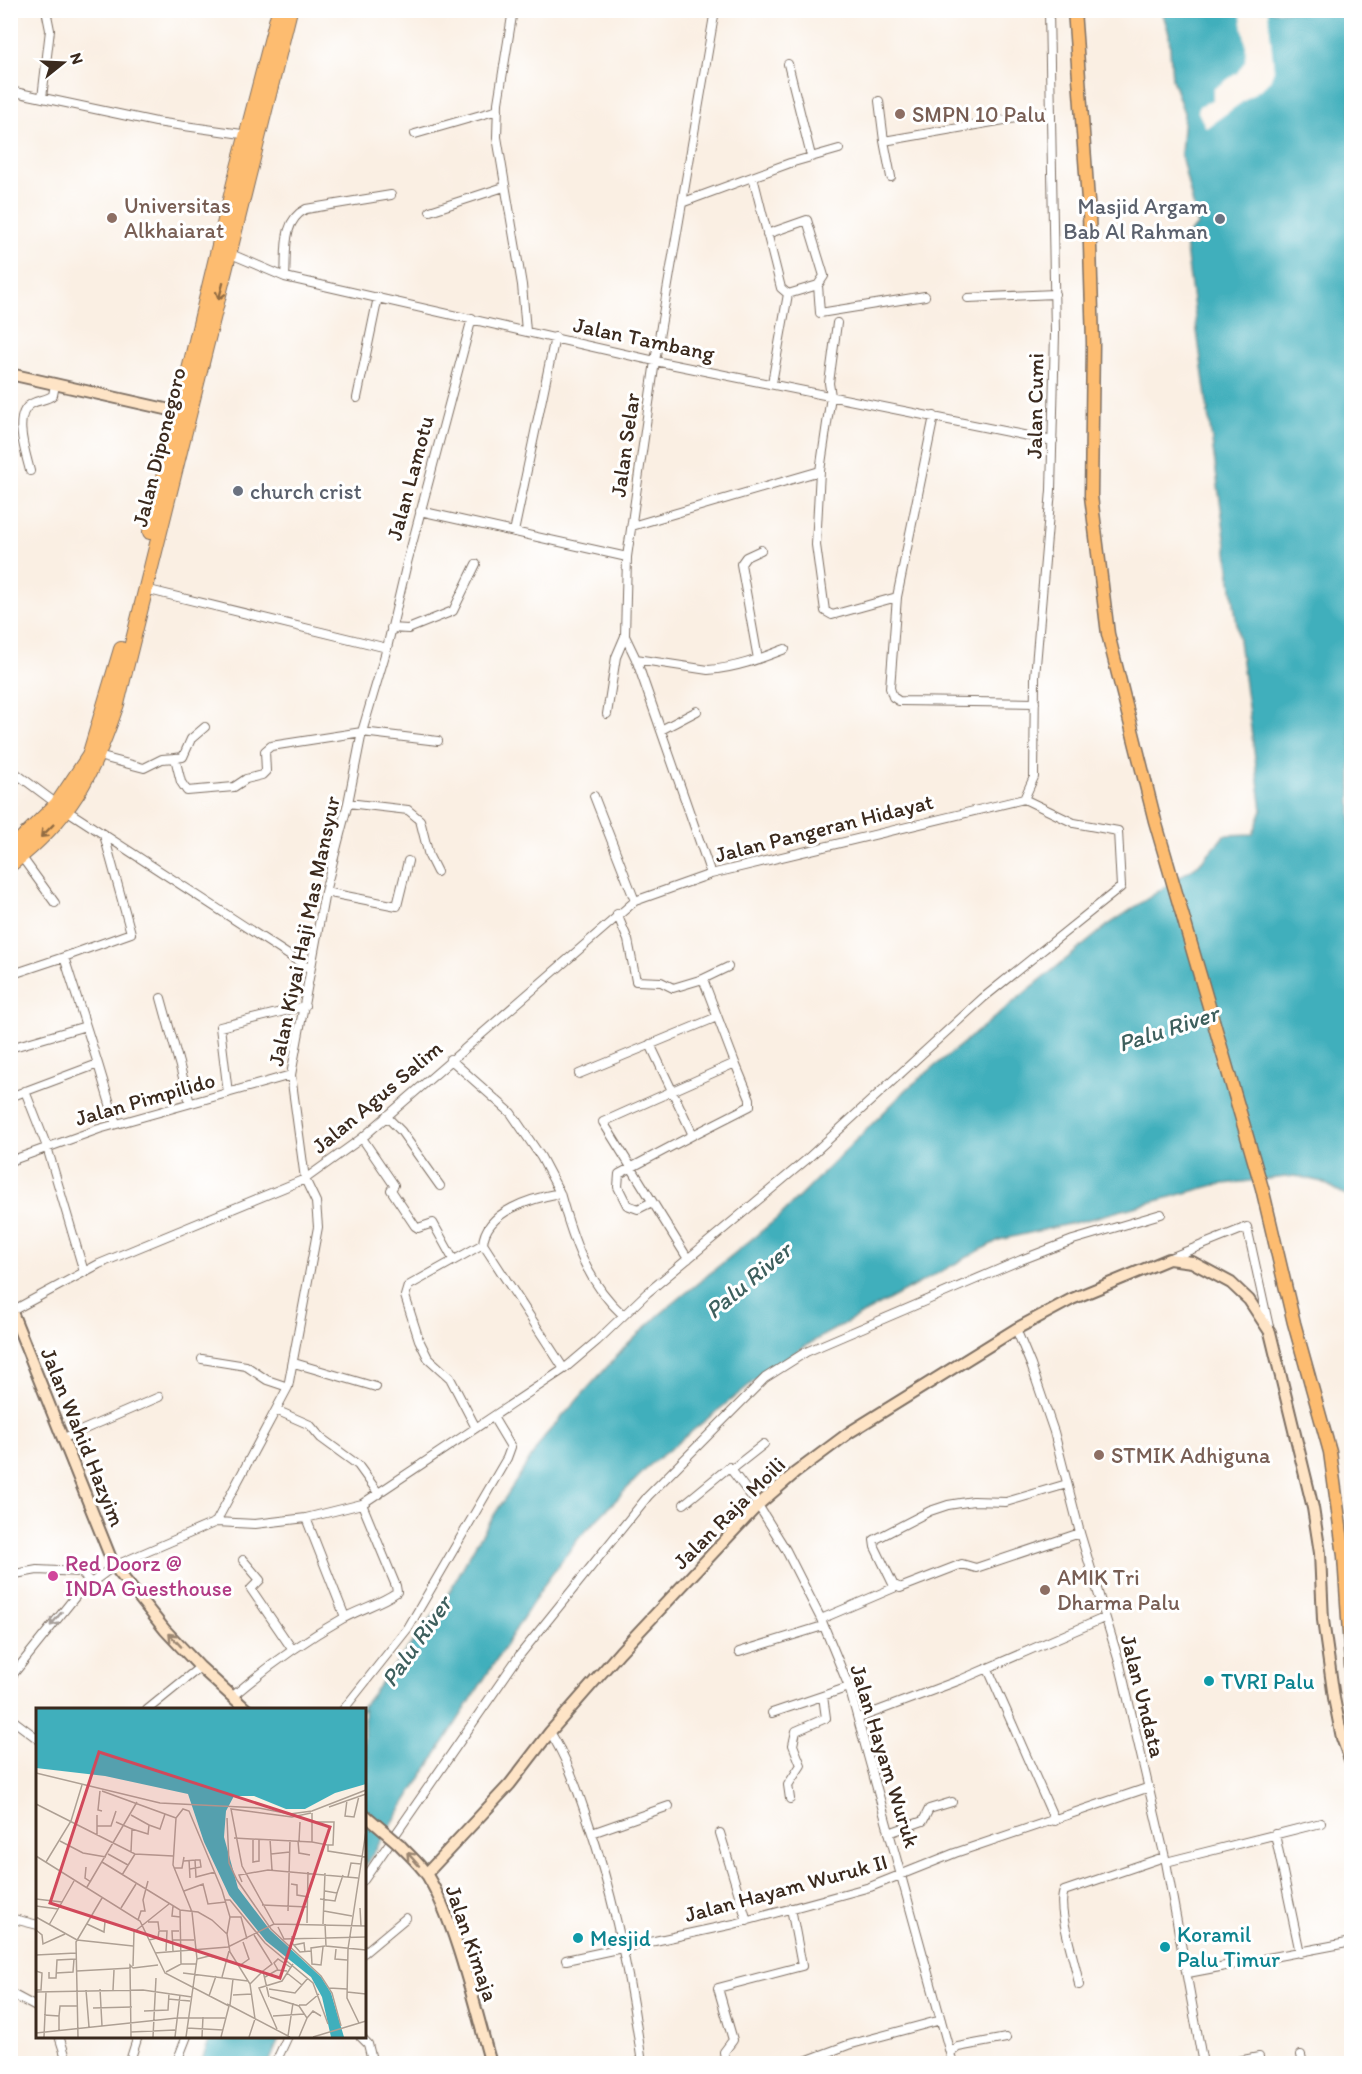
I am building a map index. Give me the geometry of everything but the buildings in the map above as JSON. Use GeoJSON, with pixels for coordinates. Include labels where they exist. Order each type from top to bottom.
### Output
{"type":"FeatureCollection","features":[{"type":"Feature","properties":{"kind":"highway","name":"Jalan Diponegoro"},"geometry":{"type":"LineString","coordinates":[[62,807],[98,733],[137,589],[234,183],[249,135],[279,10]]}},
{"type":"Feature","properties":{"kind":"highway","name":"Jalan Diponegoro"},"geometry":{"type":"LineString","coordinates":[[14,857],[89,777],[117,704],[290,10]]}},
{"type":"Feature","properties":{"kind":"main road"},"geometry":{"type":"LineString","coordinates":[[1074,10],[1089,226],[1093,343],[1091,496],[1108,634],[1155,821],[1262,1188],[1294,1323],[1330,1452],[1344,1556],[1352,1680]]}},
{"type":"Feature","properties":{"kind":"street"},"geometry":{"type":"LineString","coordinates":[[42,98],[50,30],[46,10]]}},
{"type":"Feature","properties":{"kind":"street"},"geometry":{"type":"LineString","coordinates":[[513,10],[498,110],[497,137],[522,285],[526,331]]}},
{"type":"Feature","properties":{"kind":"street","name":"Jalan Selar"},"geometry":{"type":"LineString","coordinates":[[711,874],[636,659],[625,636],[627,557],[655,361],[715,10]]}},
{"type":"Feature","properties":{"kind":"street","name":"Jalan Cumi"},"geometry":{"type":"LineString","coordinates":[[1024,799],[1034,777],[1035,677],[1053,441],[1055,294],[1049,10]]}},
{"type":"Feature","properties":{"kind":"street"},"geometry":{"type":"LineString","coordinates":[[788,64],[811,156]]}},
{"type":"Feature","properties":{"kind":"street"},"geometry":{"type":"LineString","coordinates":[[10,91],[156,122],[249,135]]}},
{"type":"Feature","properties":{"kind":"street"},"geometry":{"type":"LineString","coordinates":[[879,101],[891,177]]}},
{"type":"Feature","properties":{"kind":"street"},"geometry":{"type":"LineString","coordinates":[[415,134],[498,110]]}},
{"type":"Feature","properties":{"kind":"street"},"geometry":{"type":"LineString","coordinates":[[884,141],[1051,112]]}},
{"type":"Feature","properties":{"kind":"street"},"geometry":{"type":"LineString","coordinates":[[684,202],[811,156],[839,149]]}},
{"type":"Feature","properties":{"kind":"street"},"geometry":{"type":"LineString","coordinates":[[753,177],[781,288],[788,294]]}},
{"type":"Feature","properties":{"kind":"street"},"geometry":{"type":"LineString","coordinates":[[430,211],[504,187]]}},
{"type":"Feature","properties":{"kind":"street"},"geometry":{"type":"LineString","coordinates":[[285,277],[289,226],[301,212],[391,195]]}},
{"type":"Feature","properties":{"kind":"street"},"geometry":{"type":"LineString","coordinates":[[767,234],[807,220],[824,276],[818,285],[820,313],[925,296]]}},
{"type":"Feature","properties":{"kind":"street","name":"Jalan Tambang"},"geometry":{"type":"LineString","coordinates":[[231,254],[285,277],[655,361],[1053,441]]}},
{"type":"Feature","properties":{"kind":"street"},"geometry":{"type":"LineString","coordinates":[[788,294],[818,285]]}},
{"type":"Feature","properties":{"kind":"street"},"geometry":{"type":"LineString","coordinates":[[772,383],[788,294]]}},
{"type":"Feature","properties":{"kind":"street"},"geometry":{"type":"LineString","coordinates":[[968,298],[1055,294]]}},
{"type":"Feature","properties":{"kind":"street"},"geometry":{"type":"LineString","coordinates":[[357,398],[378,297]]}},
{"type":"Feature","properties":{"kind":"street","name":"Jalan Lamotu"},"geometry":{"type":"LineString","coordinates":[[387,648],[420,511],[472,318]]}},
{"type":"Feature","properties":{"kind":"street"},"geometry":{"type":"LineString","coordinates":[[837,323],[830,383],[831,396],[820,471],[816,545],[825,611],[832,615],[897,597]]}},
{"type":"Feature","properties":{"kind":"street"},"geometry":{"type":"LineString","coordinates":[[514,532],[555,337]]}},
{"type":"Feature","properties":{"kind":"street"},"geometry":{"type":"LineString","coordinates":[[10,374],[179,412]]}},
{"type":"Feature","properties":{"kind":"street"},"geometry":{"type":"LineString","coordinates":[[30,471],[21,435],[24,414],[29,405],[53,395],[55,385]]}},
{"type":"Feature","properties":{"kind":"street"},"geometry":{"type":"LineString","coordinates":[[934,416],[897,597],[890,688],[893,697],[899,701],[1035,703]]}},
{"type":"Feature","properties":{"kind":"street"},"geometry":{"type":"LineString","coordinates":[[632,526],[820,471]]}},
{"type":"Feature","properties":{"kind":"street"},"geometry":{"type":"LineString","coordinates":[[420,511],[627,557]]}},
{"type":"Feature","properties":{"kind":"street"},"geometry":{"type":"LineString","coordinates":[[758,659],[741,564],[746,557],[761,550]]}},
{"type":"Feature","properties":{"kind":"street"},"geometry":{"type":"LineString","coordinates":[[391,628],[408,629],[453,611],[476,564]]}},
{"type":"Feature","properties":{"kind":"street"},"geometry":{"type":"LineString","coordinates":[[146,589],[387,648]]}},
{"type":"Feature","properties":{"kind":"street"},"geometry":{"type":"LineString","coordinates":[[607,714],[616,657],[625,636]]}},
{"type":"Feature","properties":{"kind":"street","name":"Jalan Kiyai Haji Mas Mansyur"},"geometry":{"type":"LineString","coordinates":[[216,1522],[289,1386],[294,1366],[318,1227],[316,1202],[305,1179],[291,1075],[325,892],[348,803],[362,732],[387,648]]}},
{"type":"Feature","properties":{"kind":"street"},"geometry":{"type":"LineString","coordinates":[[636,659],[708,670],[733,668],[785,649]]}},
{"type":"Feature","properties":{"kind":"street"},"geometry":{"type":"LineString","coordinates":[[661,730],[697,711]]}},
{"type":"Feature","properties":{"kind":"street"},"geometry":{"type":"LineString","coordinates":[[98,756],[144,768],[162,759],[183,757],[190,739],[205,727]]}},
{"type":"Feature","properties":{"kind":"street"},"geometry":{"type":"LineString","coordinates":[[175,758],[181,782],[187,791],[222,789],[265,773],[265,751],[271,746],[362,732],[438,741]]}},
{"type":"Feature","properties":{"kind":"street"},"geometry":{"type":"LineString","coordinates":[[10,770],[104,835],[310,969]]}},
{"type":"Feature","properties":{"kind":"street"},"geometry":{"type":"LineString","coordinates":[[594,796],[635,901]]}},
{"type":"Feature","properties":{"kind":"street"},"geometry":{"type":"LineString","coordinates":[[10,1678],[79,1592],[114,1566],[216,1522],[255,1524],[306,1518],[362,1504],[564,1369],[688,1259],[806,1160],[982,998],[1121,887],[1118,831],[1074,824],[1024,799]]}},
{"type":"Feature","properties":{"kind":"street","name":"Jalan Pangeran Hidayat"},"geometry":{"type":"LineString","coordinates":[[635,901],[711,874],[1024,799]]}},
{"type":"Feature","properties":{"kind":"street"},"geometry":{"type":"LineString","coordinates":[[348,803],[408,810],[416,815],[422,824],[426,846],[437,872]]}},
{"type":"Feature","properties":{"kind":"street"},"geometry":{"type":"LineString","coordinates":[[10,975],[131,933],[104,835]]}},
{"type":"Feature","properties":{"kind":"street"},"geometry":{"type":"LineString","coordinates":[[14,857],[55,903]]}},
{"type":"Feature","properties":{"kind":"street"},"geometry":{"type":"LineString","coordinates":[[325,892],[397,906],[408,861]]}},
{"type":"Feature","properties":{"kind":"street","name":"Jalan Agus Salim"},"geometry":{"type":"LineString","coordinates":[[11,1310],[84,1272],[305,1179],[362,1138],[617,914],[635,901]]}},
{"type":"Feature","properties":{"kind":"street"},"geometry":{"type":"LineString","coordinates":[[617,914],[628,940],[636,981],[661,982],[670,988],[703,979],[728,967]]}},
{"type":"Feature","properties":{"kind":"street"},"geometry":{"type":"LineString","coordinates":[[64,957],[116,1124]]}},
{"type":"Feature","properties":{"kind":"street"},"geometry":{"type":"LineString","coordinates":[[652,1202],[635,1209],[623,1200],[619,1174],[750,1106],[750,1099],[703,979]]}},
{"type":"Feature","properties":{"kind":"street"},"geometry":{"type":"LineString","coordinates":[[161,998],[190,1103]]}},
{"type":"Feature","properties":{"kind":"street"},"geometry":{"type":"LineString","coordinates":[[228,1093],[220,1027],[304,1006]]}},
{"type":"Feature","properties":{"kind":"street"},"geometry":{"type":"LineString","coordinates":[[579,1074],[717,1017]]}},
{"type":"Feature","properties":{"kind":"street"},"geometry":{"type":"LineString","coordinates":[[10,1048],[86,1026]]}},
{"type":"Feature","properties":{"kind":"street"},"geometry":{"type":"LineString","coordinates":[[650,1044],[693,1135]]}},
{"type":"Feature","properties":{"kind":"street"},"geometry":{"type":"LineString","coordinates":[[450,1059],[512,1113],[541,1157],[560,1193],[575,1247],[592,1281],[623,1316]]}},
{"type":"Feature","properties":{"kind":"street"},"geometry":{"type":"LineString","coordinates":[[688,1259],[604,1126],[604,1120],[735,1063]]}},
{"type":"Feature","properties":{"kind":"street"},"geometry":{"type":"LineString","coordinates":[[10,1097],[98,1064]]}},
{"type":"Feature","properties":{"kind":"street","name":"Jalan Pimpilido"},"geometry":{"type":"LineString","coordinates":[[10,1161],[116,1124],[291,1075]]}},
{"type":"Feature","properties":{"kind":"street"},"geometry":{"type":"LineString","coordinates":[[26,1091],[47,1147],[84,1272]]}},
{"type":"Feature","properties":{"kind":"street"},"geometry":{"type":"LineString","coordinates":[[386,1116],[401,1131],[440,1186]]}},
{"type":"Feature","properties":{"kind":"street"},"geometry":{"type":"LineString","coordinates":[[362,1138],[394,1185],[391,1190],[415,1226],[418,1228],[433,1223],[453,1259]]}},
{"type":"Feature","properties":{"kind":"street"},"geometry":{"type":"LineString","coordinates":[[560,1193],[522,1203],[493,1221],[484,1232],[483,1244],[564,1369]]}},
{"type":"Feature","properties":{"kind":"street"},"geometry":{"type":"LineString","coordinates":[[366,1877],[487,1699],[526,1647],[648,1496],[765,1378],[806,1352],[1021,1260],[1072,1240],[1161,1214]]}},
{"type":"Feature","properties":{"kind":"street"},"geometry":{"type":"LineString","coordinates":[[1169,1259],[1247,1227],[1313,1508],[1320,1552],[1323,1620],[1334,1698],[1342,1738],[1352,1765]]}},
{"type":"Feature","properties":{"kind":"street"},"geometry":{"type":"LineString","coordinates":[[476,1428],[450,1378],[428,1358],[416,1332],[405,1296],[408,1286],[483,1244]]}},
{"type":"Feature","properties":{"kind":"street"},"geometry":{"type":"LineString","coordinates":[[1169,1259],[1192,1262],[1231,1283],[1249,1300],[1270,1332]]}},
{"type":"Feature","properties":{"kind":"street","name":"Jalan Raja Moili"},"geometry":{"type":"LineString","coordinates":[[426,1874],[510,1784],[550,1732],[620,1652],[758,1504],[829,1447],[1016,1329],[1081,1294],[1169,1259]]}},
{"type":"Feature","properties":{"kind":"street","name":"Jalan Wahid Hazyim"},"geometry":{"type":"LineString","coordinates":[[11,1310],[114,1566],[165,1630],[200,1667],[245,1708]]}},
{"type":"Feature","properties":{"kind":"street","name":"Jalan Undata"},"geometry":{"type":"LineString","coordinates":[[1016,1329],[1044,1400],[1104,1618],[1120,1665],[1165,1859],[1188,1973],[1203,2064]]}},
{"type":"Feature","properties":{"kind":"street"},"geometry":{"type":"LineString","coordinates":[[202,1359],[246,1366],[267,1380],[289,1386]]}},
{"type":"Feature","properties":{"kind":"street"},"geometry":{"type":"LineString","coordinates":[[294,1366],[376,1387]]}},
{"type":"Feature","properties":{"kind":"street"},"geometry":{"type":"LineString","coordinates":[[64,1438],[159,1397]]}},
{"type":"Feature","properties":{"kind":"street"},"geometry":{"type":"LineString","coordinates":[[276,1410],[310,1425],[321,1438],[358,1465],[379,1494]]}},
{"type":"Feature","properties":{"kind":"street"},"geometry":{"type":"LineString","coordinates":[[345,1708],[408,1629],[510,1451],[509,1442],[493,1417]]}},
{"type":"Feature","properties":{"kind":"street"},"geometry":{"type":"LineString","coordinates":[[684,1504],[729,1467],[731,1470],[764,1444]]}},
{"type":"Feature","properties":{"kind":"street","name":"Jalan Hayam Wuruk"},"geometry":{"type":"LineString","coordinates":[[731,1470],[758,1504],[786,1550],[822,1622],[849,1687],[953,2064]]}},
{"type":"Feature","properties":{"kind":"street"},"geometry":{"type":"LineString","coordinates":[[896,1587],[875,1546],[874,1540],[883,1534],[948,1505],[973,1501],[1005,1502],[1066,1484]]}},
{"type":"Feature","properties":{"kind":"street"},"geometry":{"type":"LineString","coordinates":[[233,1696],[264,1669],[292,1649],[345,1617],[389,1597],[398,1589],[362,1504]]}},
{"type":"Feature","properties":{"kind":"street"},"geometry":{"type":"LineString","coordinates":[[306,1518],[345,1617]]}},
{"type":"Feature","properties":{"kind":"street"},"geometry":{"type":"LineString","coordinates":[[739,1652],[822,1622],[896,1587],[906,1586],[962,1564],[976,1568],[1080,1533]]}},
{"type":"Feature","properties":{"kind":"street"},"geometry":{"type":"LineString","coordinates":[[243,1560],[260,1580],[251,1589],[292,1649]]}},
{"type":"Feature","properties":{"kind":"street"},"geometry":{"type":"LineString","coordinates":[[10,1575],[57,1569],[81,1572],[90,1582]]}},
{"type":"Feature","properties":{"kind":"street"},"geometry":{"type":"LineString","coordinates":[[859,1718],[988,1669],[1104,1618]]}},
{"type":"Feature","properties":{"kind":"street"},"geometry":{"type":"LineString","coordinates":[[149,1708],[200,1667]]}},
{"type":"Feature","properties":{"kind":"street"},"geometry":{"type":"LineString","coordinates":[[988,1669],[1055,1821]]}},
{"type":"Feature","properties":{"kind":"street"},"geometry":{"type":"LineString","coordinates":[[772,1713],[849,1687]]}},
{"type":"Feature","properties":{"kind":"street"},"geometry":{"type":"LineString","coordinates":[[790,1799],[788,1785],[801,1765],[794,1744],[796,1731],[826,1718],[823,1695]]}},
{"type":"Feature","properties":{"kind":"street"},"geometry":{"type":"LineString","coordinates":[[10,1718],[36,1738]]}},
{"type":"Feature","properties":{"kind":"street"},"geometry":{"type":"LineString","coordinates":[[550,1732],[566,1757],[592,1833],[624,1947],[642,2064]]}},
{"type":"Feature","properties":{"kind":"street","name":"Jalan Hayam Wuruk II"},"geometry":{"type":"LineString","coordinates":[[566,1960],[747,1921],[870,1887],[955,1853],[1147,1788]]}},
{"type":"Feature","properties":{"kind":"street"},"geometry":{"type":"LineString","coordinates":[[889,1833],[923,1821],[929,1809],[952,1802]]}},
{"type":"Feature","properties":{"kind":"street"},"geometry":{"type":"LineString","coordinates":[[592,1833],[669,1806]]}},
{"type":"Feature","properties":{"kind":"street","name":"Jalan Kimaja"},"geometry":{"type":"LineString","coordinates":[[366,1816],[399,1844],[426,1874],[452,1936],[491,2064]]}},
{"type":"Feature","properties":{"kind":"street"},"geometry":{"type":"LineString","coordinates":[[1079,1985],[1061,1906],[1064,1892],[1070,1887],[1165,1859],[1321,1823]]}},
{"type":"Feature","properties":{"kind":"street"},"geometry":{"type":"LineString","coordinates":[[720,1833],[747,1921]]}},
{"type":"Feature","properties":{"kind":"street"},"geometry":{"type":"LineString","coordinates":[[1275,1834],[1299,1953]]}},
{"type":"Feature","properties":{"kind":"street"},"geometry":{"type":"LineString","coordinates":[[726,2064],[724,2052],[733,2040],[718,1988],[802,1966],[791,1908]]}},
{"type":"Feature","properties":{"kind":"street"},"geometry":{"type":"LineString","coordinates":[[11,1917],[36,1924]]}},
{"type":"Feature","properties":{"kind":"street"},"geometry":{"type":"LineString","coordinates":[[366,1951],[406,1918]]}},
{"type":"Feature","properties":{"kind":"street"},"geometry":{"type":"LineString","coordinates":[[1188,1973],[1352,1942]]}},
{"type":"Feature","properties":{"kind":"street"},"geometry":{"type":"LineString","coordinates":[[10,1993],[36,2007]]}},
{"type":"Feature","properties":{"kind":"street"},"geometry":{"type":"LineString","coordinates":[[797,2064],[848,2045],[941,2020]]}},
{"type":"Feature","properties":{"kind":"street"},"geometry":{"type":"LineString","coordinates":[[59,2038],[68,2064]]}},
{"type":"Feature","properties":{"kind":"street"},"geometry":{"type":"LineString","coordinates":[[129,2064],[138,2038]]}},
{"type":"Feature","properties":{"kind":"street"},"geometry":{"type":"LineString","coordinates":[[176,2064],[188,2038]]}},
{"type":"Feature","properties":{"kind":"street"},"geometry":{"type":"LineString","coordinates":[[275,2064],[288,2038]]}},
{"type":"Feature","properties":{"kind":"street"},"geometry":{"type":"LineString","coordinates":[[353,2064],[372,2062],[368,2044],[361,2038]]}},
{"type":"Feature","properties":{"kind":"street"},"geometry":{"type":"LineString","coordinates":[[950,2053],[958,2047],[1006,2038]]}},
{"type":"Feature","properties":{"kind":"street"},"geometry":{"type":"LineString","coordinates":[[1222,2064],[1259,2057]]}},
{"type":"Feature","properties":{"kind":"water","name":"Palu River"},"geometry":{"type":"Polygon","coordinates":[[[1162,11],[1351,11],[1351,1198],[1322,1182],[1295,1176],[1215,1185],[1086,1220],[999,1240],[822,1336],[773,1366],[650,1465],[578,1539],[544,1585],[366,1864],[366,1708],[362,1708],[443,1603],[477,1542],[544,1437],[624,1348],[659,1315],[780,1216],[908,1088],[1108,925],[1199,864],[1225,835],[1253,834],[1262,810],[1185,242],[1189,233],[1198,225],[1181,155],[1184,113],[1172,79],[1169,33],[1162,11]]]}},
{"type":"Feature","properties":{"kind":"water"},"geometry":{"type":"Polygon","coordinates":[[[209,2038],[280,2038],[269,2063],[201,2063],[209,2038]]]}},
{"type":"Feature","properties":{"kind":"pier"},"geometry":{"type":"Polygon","coordinates":[[[1240,11],[1268,11],[1274,70],[1269,83],[1206,128],[1198,112],[1199,106],[1213,100],[1213,89],[1237,73],[1245,61],[1246,46],[1240,11]]]}},
{"type":"Feature","properties":{"kind":"place","name":"SMPN 10 Palu"},"geometry":{"type":"Point","coordinates":[900,114]}},
{"type":"Feature","properties":{"kind":"place","name":"Universitas Alkhaiarat"},"geometry":{"type":"Point","coordinates":[112,218]}},
{"type":"Feature","properties":{"kind":"place","name":"Masjid Argam Bab Al Rahman"},"geometry":{"type":"Point","coordinates":[1220,219]}},
{"type":"Feature","properties":{"kind":"place","name":"church crist"},"geometry":{"type":"Point","coordinates":[238,491]}},
{"type":"Feature","properties":{"kind":"place","name":"STMIK Adhiguna"},"geometry":{"type":"Point","coordinates":[1099,1455]}},
{"type":"Feature","properties":{"kind":"place","name":"Red Doorz @ INDA Guesthouse"},"geometry":{"type":"Point","coordinates":[53,1576]}},
{"type":"Feature","properties":{"kind":"place","name":"AMIK Tri Dharma Palu"},"geometry":{"type":"Point","coordinates":[1045,1590]}},
{"type":"Feature","properties":{"kind":"place","name":"TVRI Palu"},"geometry":{"type":"Point","coordinates":[1209,1681]}},
{"type":"Feature","properties":{"kind":"place","name":"Mesjid"},"geometry":{"type":"Point","coordinates":[578,1938]}},
{"type":"Feature","properties":{"kind":"place","name":"Koramil Palu Timur"},"geometry":{"type":"Point","coordinates":[1165,1947]}}]}
